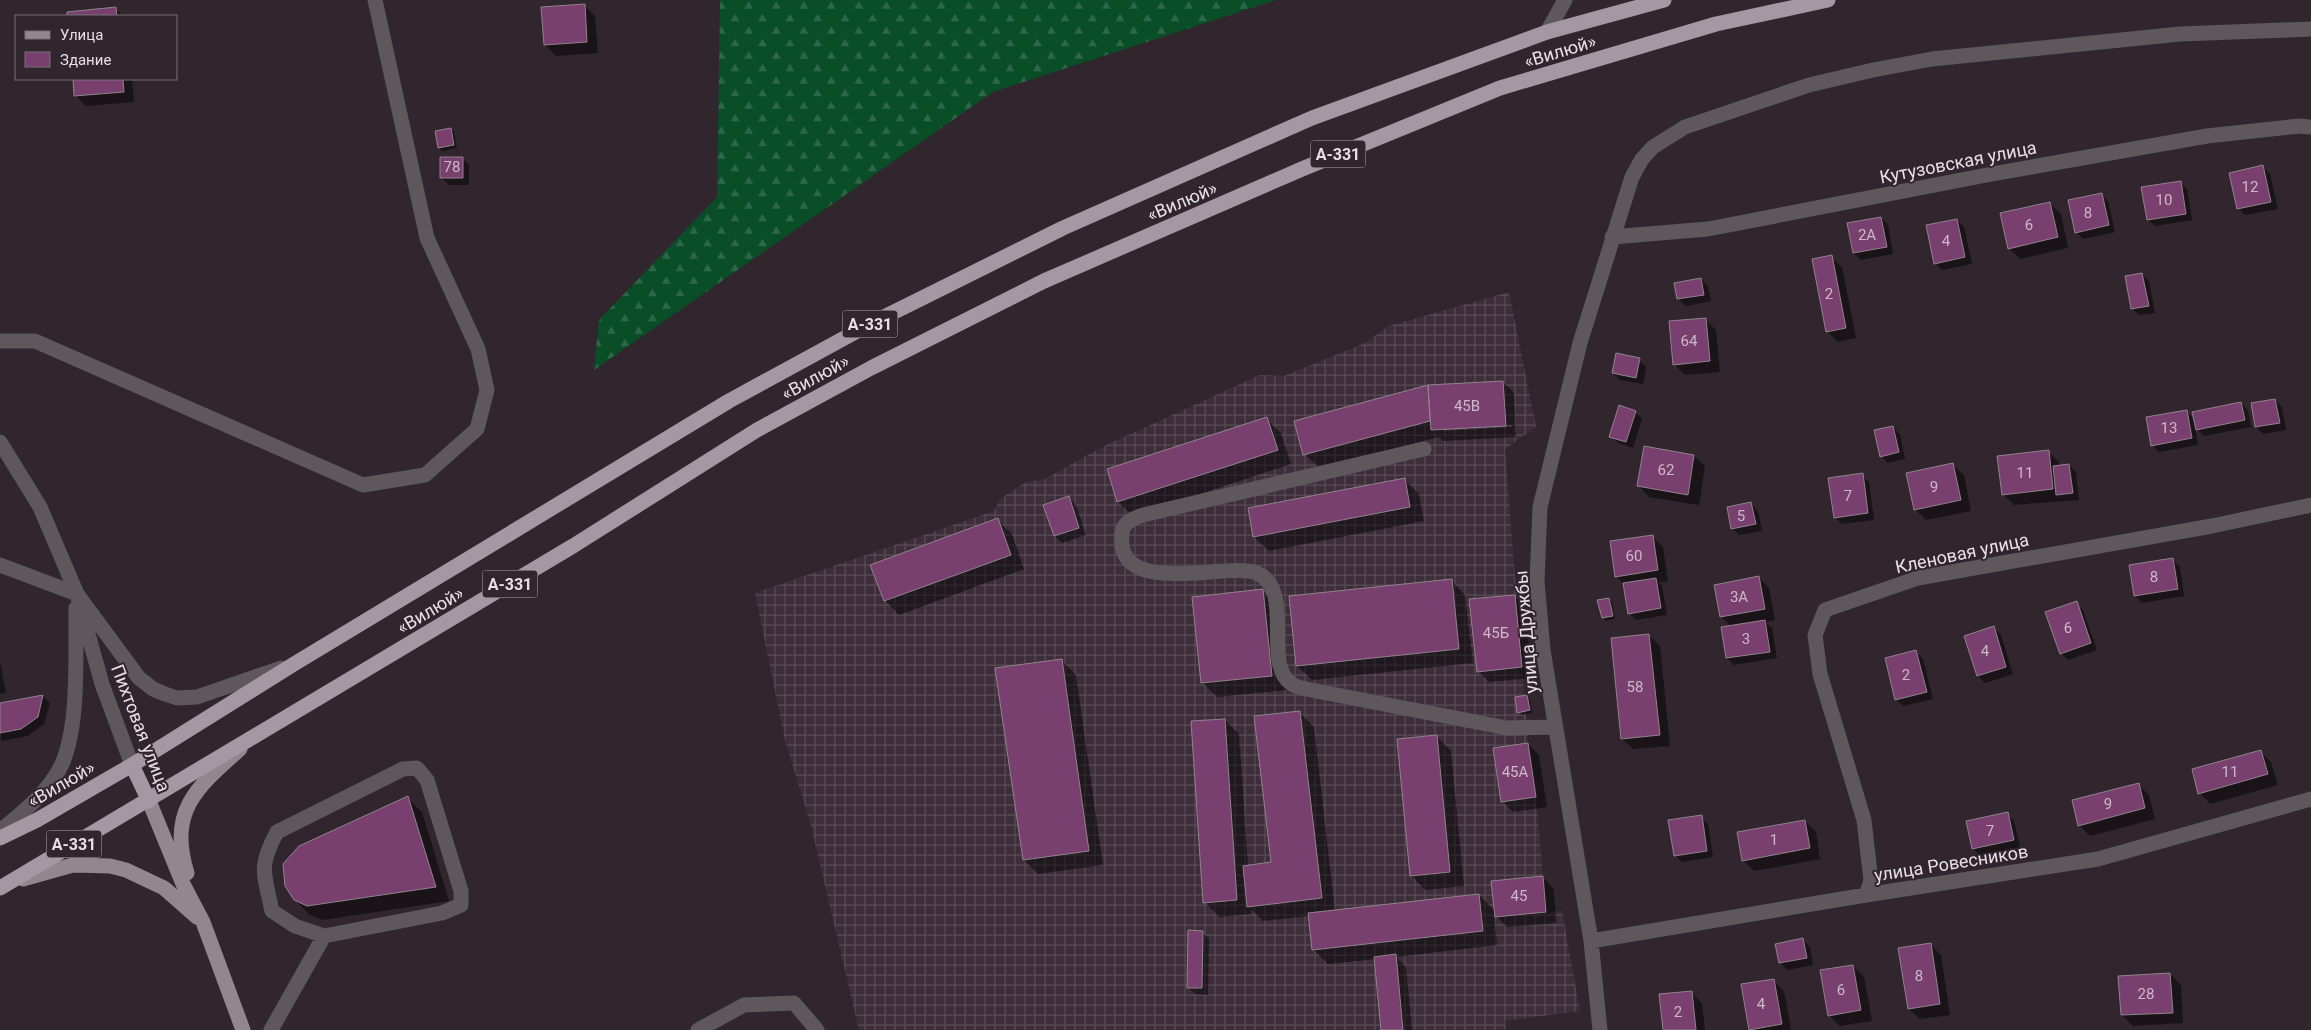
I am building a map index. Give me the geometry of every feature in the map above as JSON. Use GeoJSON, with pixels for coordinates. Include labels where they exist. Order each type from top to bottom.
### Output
{"type":"FeatureCollection","features":[{"type":"Feature","properties":{"kind":"highway","name":"«Вилюй»"},"geometry":{"type":"LineString","coordinates":[[0,838],[37,820],[132,764],[729,401],[881,319],[1063,228],[1312,118],[1547,32],[1664,0]]}},
{"type":"Feature","properties":{"kind":"highway","name":"«Вилюй»"},"geometry":{"type":"LineString","coordinates":[[5,886],[573,546],[757,430],[871,368],[1044,281],[1302,169],[1500,88],[1716,24],[1828,0]]}},
{"type":"Feature","properties":{"kind":"highway","name":"Пихтовая улица"},"geometry":{"type":"LineString","coordinates":[[132,764],[149,801]]}},
{"type":"Feature","properties":{"kind":"main road"},"geometry":{"type":"LineString","coordinates":[[203,922],[182,856],[180,838],[187,806],[207,779],[253,737]]}},
{"type":"Feature","properties":{"kind":"main road","name":"Пихтовая улица"},"geometry":{"type":"LineString","coordinates":[[149,801],[183,884],[203,922],[243,1030]]}},
{"type":"Feature","properties":{"kind":"main road"},"geometry":{"type":"LineString","coordinates":[[5,886],[52,869],[73,865],[110,866],[126,870],[164,888],[203,922]]}},
{"type":"Feature","properties":{"kind":"street"},"geometry":{"type":"LineString","coordinates":[[0,341],[35,342],[363,485],[425,475],[477,429],[487,390],[478,349],[427,238],[375,0]]}},
{"type":"Feature","properties":{"kind":"street"},"geometry":{"type":"LineString","coordinates":[[1547,32],[1565,0]]}},
{"type":"Feature","properties":{"kind":"street","name":"улица Дружбы"},"geometry":{"type":"LineString","coordinates":[[1600,1030],[1591,941],[1543,650],[1537,581],[1540,507],[1580,343],[1632,177],[1642,159],[1666,137],[1695,124],[1809,85],[1873,70],[1998,51],[2180,34],[2311,29]]}},
{"type":"Feature","properties":{"kind":"street","name":"Кутузовская улица"},"geometry":{"type":"LineString","coordinates":[[1612,237],[1708,229],[1992,174],[2206,136],[2299,126],[2311,127]]}},
{"type":"Feature","properties":{"kind":"street","name":"Пихтовая улица"},"geometry":{"type":"LineString","coordinates":[[2,448],[40,507],[77,594],[102,684],[132,764]]}},
{"type":"Feature","properties":{"kind":"street"},"geometry":{"type":"LineString","coordinates":[[1424,449],[1143,514],[1130,519],[1122,530],[1121,542],[1124,552],[1134,564],[1166,575],[1244,570],[1258,574],[1267,580],[1274,593],[1280,669],[1292,684],[1306,689],[1507,728],[1555,727]]}},
{"type":"Feature","properties":{"kind":"street","name":"Кленовая улица"},"geometry":{"type":"LineString","coordinates":[[1866,895],[1871,881],[1864,820],[1820,674],[1815,635],[1825,610],[1918,578],[2212,526],[2311,505]]}},
{"type":"Feature","properties":{"kind":"street"},"geometry":{"type":"LineString","coordinates":[[0,565],[77,594],[140,678],[153,689],[177,698],[197,697],[294,664]]}},
{"type":"Feature","properties":{"kind":"street"},"geometry":{"type":"LineString","coordinates":[[0,831],[32,804],[62,765],[70,739],[74,711],[77,594]]}},
{"type":"Feature","properties":{"kind":"street"},"geometry":{"type":"LineString","coordinates":[[271,1030],[324,936],[442,913],[461,905],[460,891],[427,780],[417,768],[403,770],[277,832],[268,849],[263,869],[272,911],[295,926],[324,936]]}},
{"type":"Feature","properties":{"kind":"street","name":"улица Ровесников"},"geometry":{"type":"LineString","coordinates":[[1591,941],[1866,895],[2098,859],[2311,799]]}},
{"type":"Feature","properties":{"kind":"street"},"geometry":{"type":"LineString","coordinates":[[698,1030],[744,1005],[794,1003],[817,1030]]}},
{"type":"Feature","properties":{"kind":"shaded area"},"geometry":{"type":"Polygon","coordinates":[[[1509,292],[1536,427],[1505,449],[1528,743],[1536,797],[1546,912],[1562,911],[1580,1011],[1505,1021],[1506,1030],[859,1030],[811,826],[785,740],[755,593],[994,511],[1000,499],[1026,482],[1045,479],[1104,446],[1260,375],[1284,376],[1365,343],[1389,326],[1509,292]]]}},
{"type":"Feature","properties":{"kind":"green space"},"geometry":{"type":"Polygon","coordinates":[[[720,0],[1276,0],[993,92],[594,370],[599,320],[717,197],[720,0]]]}},
{"type":"Feature","properties":{"kind":"building"},"geometry":{"type":"Polygon","coordinates":[[[585,4],[587,42],[544,45],[541,7],[585,4]]]}},
{"type":"Feature","properties":{"kind":"building"},"geometry":{"type":"Polygon","coordinates":[[[116,7],[117,15],[67,15],[67,12],[116,7]]]}},
{"type":"Feature","properties":{"kind":"building"},"geometry":{"type":"Polygon","coordinates":[[[73,80],[123,80],[124,92],[74,96],[73,80]]]}},
{"type":"Feature","properties":{"kind":"building"},"geometry":{"type":"Polygon","coordinates":[[[451,128],[454,145],[438,148],[435,131],[451,128]]]}},
{"type":"Feature","properties":{"kind":"building"},"geometry":{"type":"Polygon","coordinates":[[[440,157],[463,157],[463,178],[440,178],[440,157]]]}},
{"type":"Feature","properties":{"kind":"building"},"geometry":{"type":"Polygon","coordinates":[[[2263,165],[2271,202],[2237,209],[2229,173],[2263,165]]]}},
{"type":"Feature","properties":{"kind":"building"},"geometry":{"type":"Polygon","coordinates":[[[2181,181],[2186,214],[2147,220],[2141,187],[2181,181]]]}},
{"type":"Feature","properties":{"kind":"building"},"geometry":{"type":"Polygon","coordinates":[[[2102,193],[2109,225],[2075,233],[2068,200],[2102,193]]]}},
{"type":"Feature","properties":{"kind":"building"},"geometry":{"type":"Polygon","coordinates":[[[2050,202],[2058,237],[2008,249],[2000,213],[2050,202]]]}},
{"type":"Feature","properties":{"kind":"building"},"geometry":{"type":"Polygon","coordinates":[[[1881,217],[1887,247],[1853,253],[1847,223],[1881,217]]]}},
{"type":"Feature","properties":{"kind":"building"},"geometry":{"type":"Polygon","coordinates":[[[1957,219],[1965,257],[1934,264],[1926,225],[1957,219]]]}},
{"type":"Feature","properties":{"kind":"building"},"geometry":{"type":"Polygon","coordinates":[[[1832,255],[1846,328],[1826,332],[1812,259],[1832,255]]]}},
{"type":"Feature","properties":{"kind":"building"},"geometry":{"type":"Polygon","coordinates":[[[2142,273],[2149,306],[2131,309],[2125,276],[2142,273]]]}},
{"type":"Feature","properties":{"kind":"building"},"geometry":{"type":"Polygon","coordinates":[[[1701,278],[1704,295],[1677,299],[1674,283],[1701,278]]]}},
{"type":"Feature","properties":{"kind":"building"},"geometry":{"type":"Polygon","coordinates":[[[1706,318],[1710,361],[1673,365],[1669,321],[1706,318]]]}},
{"type":"Feature","properties":{"kind":"building"},"geometry":{"type":"Polygon","coordinates":[[[1616,353],[1640,358],[1636,378],[1612,373],[1616,353]]]}},
{"type":"Feature","properties":{"kind":"building"},"geometry":{"type":"Polygon","coordinates":[[[1503,381],[1506,426],[1431,430],[1428,385],[1503,381]]]}},
{"type":"Feature","properties":{"kind":"building"},"geometry":{"type":"Polygon","coordinates":[[[1428,385],[1430,421],[1303,455],[1294,421],[1428,385]]]}},
{"type":"Feature","properties":{"kind":"building"},"geometry":{"type":"Polygon","coordinates":[[[2275,399],[2280,423],[2255,427],[2251,403],[2275,399]]]}},
{"type":"Feature","properties":{"kind":"building"},"geometry":{"type":"Polygon","coordinates":[[[2241,402],[2245,420],[2196,430],[2192,412],[2241,402]]]}},
{"type":"Feature","properties":{"kind":"building"},"geometry":{"type":"Polygon","coordinates":[[[1619,405],[1636,411],[1626,442],[1609,437],[1619,405]]]}},
{"type":"Feature","properties":{"kind":"building"},"geometry":{"type":"Polygon","coordinates":[[[2187,410],[2192,438],[2151,446],[2146,417],[2187,410]]]}},
{"type":"Feature","properties":{"kind":"building"},"geometry":{"type":"Polygon","coordinates":[[[1267,417],[1278,450],[1117,502],[1107,469],[1267,417]]]}},
{"type":"Feature","properties":{"kind":"building"},"geometry":{"type":"Polygon","coordinates":[[[1893,426],[1899,452],[1880,457],[1874,430],[1893,426]]]}},
{"type":"Feature","properties":{"kind":"building"},"geometry":{"type":"Polygon","coordinates":[[[1644,446],[1694,455],[1688,495],[1637,486],[1644,446]]]}},
{"type":"Feature","properties":{"kind":"building"},"geometry":{"type":"Polygon","coordinates":[[[2049,450],[2053,489],[2002,495],[1997,456],[2049,450]]]}},
{"type":"Feature","properties":{"kind":"building"},"geometry":{"type":"Polygon","coordinates":[[[1953,463],[1961,500],[1914,510],[1906,473],[1953,463]]]}},
{"type":"Feature","properties":{"kind":"building"},"geometry":{"type":"Polygon","coordinates":[[[2069,464],[2073,493],[2056,495],[2053,466],[2069,464]]]}},
{"type":"Feature","properties":{"kind":"building"},"geometry":{"type":"Polygon","coordinates":[[[1863,473],[1868,513],[1834,518],[1828,478],[1863,473]]]}},
{"type":"Feature","properties":{"kind":"building"},"geometry":{"type":"Polygon","coordinates":[[[1405,478],[1410,507],[1253,537],[1248,508],[1405,478]]]}},
{"type":"Feature","properties":{"kind":"building"},"geometry":{"type":"Polygon","coordinates":[[[1069,496],[1079,528],[1054,536],[1043,505],[1069,496]]]}},
{"type":"Feature","properties":{"kind":"building"},"geometry":{"type":"Polygon","coordinates":[[[1751,502],[1756,524],[1731,529],[1727,507],[1751,502]]]}},
{"type":"Feature","properties":{"kind":"building"},"geometry":{"type":"Polygon","coordinates":[[[998,518],[1011,555],[884,601],[870,565],[998,518]]]}},
{"type":"Feature","properties":{"kind":"building"},"geometry":{"type":"Polygon","coordinates":[[[1653,535],[1658,570],[1615,577],[1610,541],[1653,535]]]}},
{"type":"Feature","properties":{"kind":"building"},"geometry":{"type":"Polygon","coordinates":[[[2173,558],[2178,589],[2134,596],[2129,565],[2173,558]]]}},
{"type":"Feature","properties":{"kind":"building"},"geometry":{"type":"Polygon","coordinates":[[[1759,576],[1765,609],[1720,617],[1714,585],[1759,576]]]}},
{"type":"Feature","properties":{"kind":"building"},"geometry":{"type":"Polygon","coordinates":[[[1656,578],[1661,608],[1628,614],[1623,583],[1656,578]]]}},
{"type":"Feature","properties":{"kind":"building"},"geometry":{"type":"Polygon","coordinates":[[[1452,579],[1459,649],[1296,666],[1289,596],[1452,579]]]}},
{"type":"Feature","properties":{"kind":"building"},"geometry":{"type":"Polygon","coordinates":[[[1263,589],[1272,676],[1201,683],[1192,597],[1263,589]]]}},
{"type":"Feature","properties":{"kind":"building"},"geometry":{"type":"Polygon","coordinates":[[[1515,595],[1522,667],[1477,672],[1469,599],[1515,595]]]}},
{"type":"Feature","properties":{"kind":"building"},"geometry":{"type":"Polygon","coordinates":[[[1609,598],[1613,616],[1602,618],[1597,600],[1609,598]]]}},
{"type":"Feature","properties":{"kind":"building"},"geometry":{"type":"Polygon","coordinates":[[[2077,601],[2091,643],[2060,654],[2045,612],[2077,601]]]}},
{"type":"Feature","properties":{"kind":"building"},"geometry":{"type":"Polygon","coordinates":[[[1765,620],[1770,652],[1726,658],[1721,627],[1765,620]]]}},
{"type":"Feature","properties":{"kind":"building"},"geometry":{"type":"Polygon","coordinates":[[[1994,626],[2006,667],[1977,676],[1964,636],[1994,626]]]}},
{"type":"Feature","properties":{"kind":"building"},"geometry":{"type":"Polygon","coordinates":[[[1649,634],[1660,735],[1621,739],[1611,638],[1649,634]]]}},
{"type":"Feature","properties":{"kind":"building"},"geometry":{"type":"Polygon","coordinates":[[[1916,650],[1927,692],[1895,700],[1885,658],[1916,650]]]}},
{"type":"Feature","properties":{"kind":"building"},"geometry":{"type":"Polygon","coordinates":[[[1062,659],[1089,851],[1023,860],[995,668],[1062,659]]]}},
{"type":"Feature","properties":{"kind":"building"},"geometry":{"type":"Polygon","coordinates":[[[43,695],[38,717],[21,729],[0,733],[0,703],[43,695]]]}},
{"type":"Feature","properties":{"kind":"building"},"geometry":{"type":"Polygon","coordinates":[[[1527,695],[1530,710],[1517,713],[1515,697],[1527,695]]]}},
{"type":"Feature","properties":{"kind":"building"},"geometry":{"type":"Polygon","coordinates":[[[1300,711],[1322,898],[1247,907],[1243,866],[1271,862],[1254,716],[1300,711]]]}},
{"type":"Feature","properties":{"kind":"building"},"geometry":{"type":"Polygon","coordinates":[[[1225,719],[1237,900],[1203,903],[1191,721],[1225,719]]]}},
{"type":"Feature","properties":{"kind":"building"},"geometry":{"type":"Polygon","coordinates":[[[1437,735],[1450,872],[1410,876],[1397,739],[1437,735]]]}},
{"type":"Feature","properties":{"kind":"building"},"geometry":{"type":"Polygon","coordinates":[[[1528,743],[1536,797],[1501,802],[1493,748],[1528,743]]]}},
{"type":"Feature","properties":{"kind":"building"},"geometry":{"type":"Polygon","coordinates":[[[2261,750],[2268,774],[2198,794],[2192,769],[2261,750]]]}},
{"type":"Feature","properties":{"kind":"building"},"geometry":{"type":"Polygon","coordinates":[[[2139,783],[2145,808],[2078,826],[2072,800],[2139,783]]]}},
{"type":"Feature","properties":{"kind":"building"},"geometry":{"type":"Polygon","coordinates":[[[408,796],[436,887],[307,906],[294,900],[285,886],[283,864],[299,846],[408,796]]]}},
{"type":"Feature","properties":{"kind":"building"},"geometry":{"type":"Polygon","coordinates":[[[2008,812],[2014,840],[1972,849],[1966,821],[2008,812]]]}},
{"type":"Feature","properties":{"kind":"building"},"geometry":{"type":"Polygon","coordinates":[[[1702,815],[1707,851],[1674,856],[1668,820],[1702,815]]]}},
{"type":"Feature","properties":{"kind":"building"},"geometry":{"type":"Polygon","coordinates":[[[1805,820],[1810,848],[1742,861],[1737,832],[1805,820]]]}},
{"type":"Feature","properties":{"kind":"building"},"geometry":{"type":"Polygon","coordinates":[[[1543,876],[1546,912],[1495,917],[1491,881],[1543,876]]]}},
{"type":"Feature","properties":{"kind":"building"},"geometry":{"type":"Polygon","coordinates":[[[1479,894],[1483,931],[1312,950],[1308,913],[1479,894]]]}},
{"type":"Feature","properties":{"kind":"building"},"geometry":{"type":"Polygon","coordinates":[[[1188,930],[1203,931],[1202,988],[1187,988],[1188,930]]]}},
{"type":"Feature","properties":{"kind":"building"},"geometry":{"type":"Polygon","coordinates":[[[1803,938],[1807,958],[1779,963],[1775,944],[1803,938]]]}},
{"type":"Feature","properties":{"kind":"building"},"geometry":{"type":"Polygon","coordinates":[[[1931,943],[1940,1004],[1908,1009],[1898,948],[1931,943]]]}},
{"type":"Feature","properties":{"kind":"building"},"geometry":{"type":"Polygon","coordinates":[[[1396,954],[1403,1030],[1381,1030],[1374,957],[1396,954]]]}},
{"type":"Feature","properties":{"kind":"building"},"geometry":{"type":"Polygon","coordinates":[[[1853,965],[1861,1010],[1828,1016],[1820,970],[1853,965]]]}},
{"type":"Feature","properties":{"kind":"building"},"geometry":{"type":"Polygon","coordinates":[[[2170,973],[2173,1013],[2121,1015],[2118,976],[2170,973]]]}},
{"type":"Feature","properties":{"kind":"building"},"geometry":{"type":"Polygon","coordinates":[[[1774,979],[1782,1024],[1749,1030],[1741,984],[1774,979]]]}},
{"type":"Feature","properties":{"kind":"building"},"geometry":{"type":"Polygon","coordinates":[[[1692,991],[1696,1030],[1663,1030],[1659,994],[1692,991]]]}}]}
